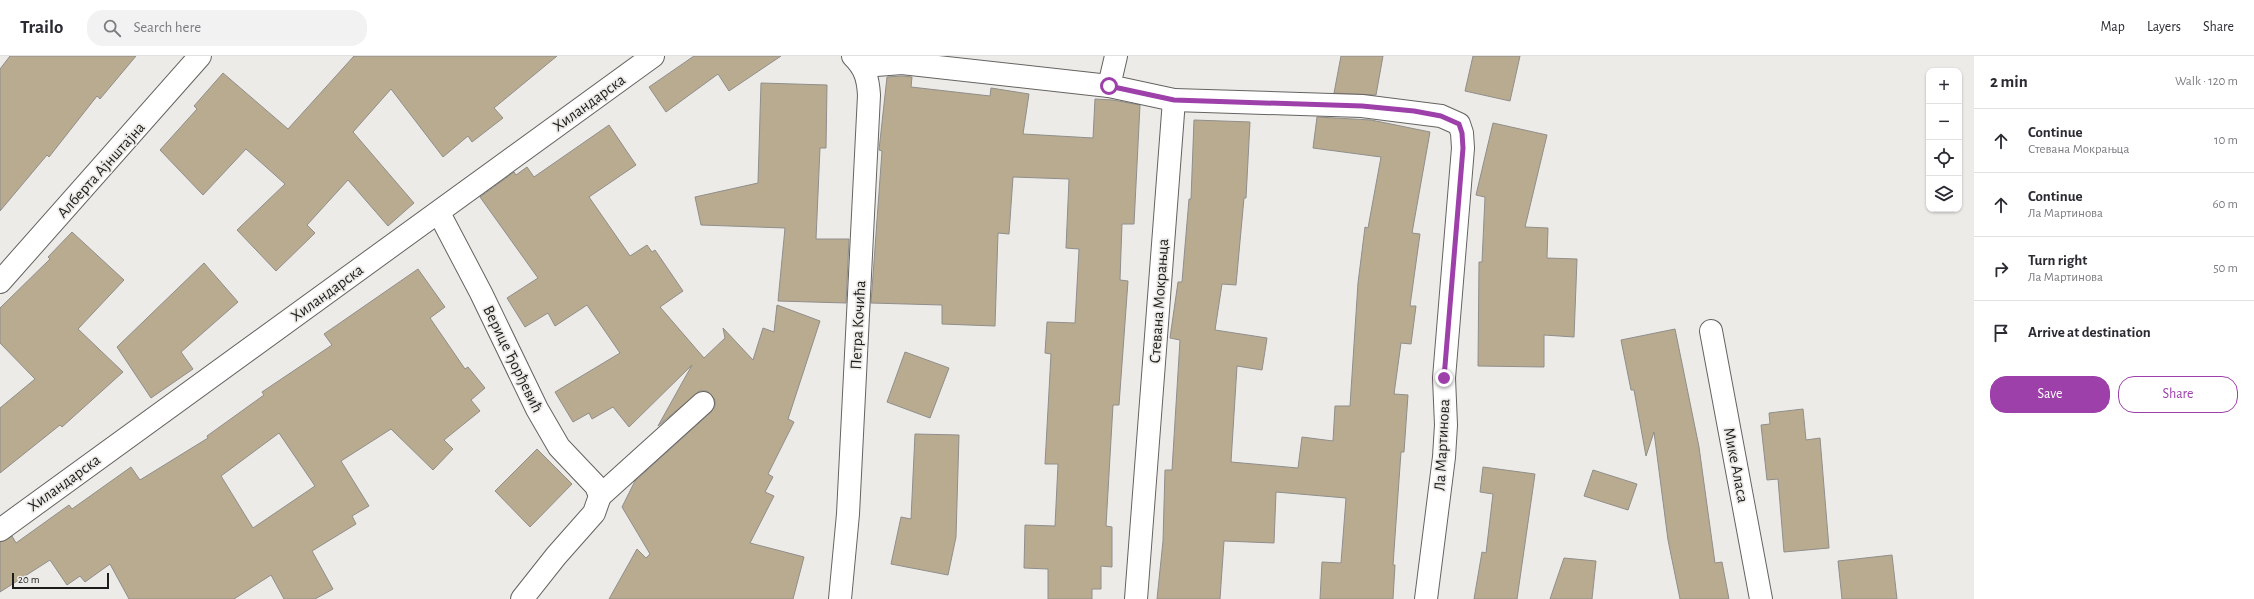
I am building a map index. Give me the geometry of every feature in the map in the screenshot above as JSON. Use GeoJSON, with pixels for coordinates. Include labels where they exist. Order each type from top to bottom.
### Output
{"type":"FeatureCollection","features":[{"type":"Feature","properties":{"kind":"street","name":"Алберта Ајнштајна"},"geometry":{"type":"LineString","coordinates":[[0,282],[200,56]]}},
{"type":"Feature","properties":{"kind":"street","name":"Хиландарска"},"geometry":{"type":"LineString","coordinates":[[0,530],[653,56]]}},
{"type":"Feature","properties":{"kind":"street"},"geometry":{"type":"LineString","coordinates":[[1109,86],[1116,56]]}},
{"type":"Feature","properties":{"kind":"street"},"geometry":{"type":"LineString","coordinates":[[858,61],[902,63],[1109,86],[1174,100]]}},
{"type":"Feature","properties":{"kind":"street","name":"Петра Кочића"},"geometry":{"type":"LineString","coordinates":[[840,599],[848,514],[869,95],[868,79],[858,61]]}},
{"type":"Feature","properties":{"kind":"street","name":"Стевана Мокрањца"},"geometry":{"type":"LineString","coordinates":[[1136,599],[1174,100]]}},
{"type":"Feature","properties":{"kind":"street","name":"Ла Мартинова"},"geometry":{"type":"LineString","coordinates":[[1174,100],[1362,106],[1441,116],[1459,124],[1462,133],[1463,148],[1444,378],[1446,425],[1444,457],[1426,599]]}},
{"type":"Feature","properties":{"kind":"street","name":"Верице Ђорђевић"},"geometry":{"type":"LineString","coordinates":[[438,213],[481,293],[537,409],[559,447],[596,486],[600,496]]}},
{"type":"Feature","properties":{"kind":"street","name":"Мике Аласа"},"geometry":{"type":"LineString","coordinates":[[1711,331],[1761,599]]}},
{"type":"Feature","properties":{"kind":"street"},"geometry":{"type":"LineString","coordinates":[[522,599],[556,556],[594,513],[600,496],[704,403]]}},
{"type":"Feature","properties":{"kind":"building"},"geometry":{"type":"Polygon","coordinates":[[[10,56],[136,56],[100,99],[97,96],[49,157],[47,155],[0,211],[0,69],[10,56]]]}},
{"type":"Feature","properties":{"kind":"building"},"geometry":{"type":"Polygon","coordinates":[[[354,56],[557,56],[494,108],[503,118],[472,142],[468,136],[443,157],[391,89],[353,132],[414,203],[388,226],[348,180],[307,225],[315,233],[276,271],[237,230],[285,184],[246,149],[203,195],[160,150],[197,109],[194,106],[223,73],[288,129],[354,56]]]}},
{"type":"Feature","properties":{"kind":"building"},"geometry":{"type":"Polygon","coordinates":[[[694,56],[781,56],[729,91],[718,74],[666,112],[649,87],[694,56]]]}},
{"type":"Feature","properties":{"kind":"building"},"geometry":{"type":"Polygon","coordinates":[[[1341,56],[1383,56],[1376,95],[1334,93],[1341,56]]]}},
{"type":"Feature","properties":{"kind":"building"},"geometry":{"type":"Polygon","coordinates":[[[1473,56],[1520,56],[1510,101],[1465,91],[1473,56]]]}},
{"type":"Feature","properties":{"kind":"building"},"geometry":{"type":"Polygon","coordinates":[[[887,77],[912,77],[911,87],[990,96],[991,88],[1029,94],[1023,134],[1093,138],[1095,99],[1113,100],[1140,105],[1134,224],[1122,224],[1120,280],[1128,281],[1119,405],[1113,405],[1106,526],[1112,527],[1112,567],[1101,566],[1101,589],[1092,589],[1092,599],[1048,599],[1048,569],[1024,568],[1025,525],[1055,526],[1058,464],[1045,464],[1051,354],[1045,353],[1047,322],[1075,323],[1079,249],[1066,248],[1069,179],[1013,177],[1009,234],[998,233],[995,326],[942,324],[942,305],[871,303],[882,151],[879,150],[887,77]]]}},
{"type":"Feature","properties":{"kind":"building"},"geometry":{"type":"Polygon","coordinates":[[[761,83],[827,85],[826,148],[820,148],[816,239],[849,239],[846,303],[778,301],[785,228],[701,225],[695,197],[758,183],[761,83]]]}},
{"type":"Feature","properties":{"kind":"building"},"geometry":{"type":"Polygon","coordinates":[[[1317,117],[1371,120],[1430,132],[1412,233],[1420,234],[1410,306],[1416,306],[1411,344],[1401,343],[1394,394],[1408,395],[1404,452],[1401,452],[1393,565],[1395,565],[1393,599],[1320,599],[1322,562],[1341,563],[1346,498],[1276,492],[1274,543],[1224,541],[1220,599],[1157,599],[1163,541],[1165,470],[1172,470],[1180,340],[1170,338],[1178,282],[1182,282],[1189,199],[1191,199],[1194,120],[1250,122],[1246,198],[1244,198],[1236,285],[1222,284],[1215,330],[1267,338],[1262,370],[1237,366],[1231,462],[1298,468],[1302,437],[1333,441],[1335,406],[1350,406],[1358,283],[1365,227],[1368,228],[1381,157],[1313,148],[1317,117]]]}},
{"type":"Feature","properties":{"kind":"building"},"geometry":{"type":"Polygon","coordinates":[[[1493,123],[1547,135],[1525,227],[1548,228],[1547,258],[1577,259],[1574,337],[1544,335],[1544,367],[1478,366],[1479,262],[1482,262],[1485,197],[1476,195],[1493,123]]]}},
{"type":"Feature","properties":{"kind":"building"},"geometry":{"type":"Polygon","coordinates":[[[609,125],[636,165],[589,197],[630,256],[647,245],[652,252],[655,250],[683,291],[660,307],[704,358],[725,338],[723,328],[753,360],[763,328],[774,332],[777,305],[820,321],[788,419],[794,422],[768,474],[773,477],[765,492],[774,496],[750,543],[804,557],[793,599],[609,599],[637,549],[646,558],[650,554],[622,507],[635,481],[711,412],[715,406],[715,400],[707,391],[700,391],[658,426],[692,365],[629,427],[613,407],[592,419],[589,413],[573,422],[555,392],[620,353],[587,305],[555,326],[548,313],[525,327],[507,298],[538,278],[480,197],[514,172],[516,175],[527,167],[534,177],[609,125]]]}},
{"type":"Feature","properties":{"kind":"building"},"geometry":{"type":"Polygon","coordinates":[[[72,232],[124,280],[78,329],[123,372],[62,427],[60,425],[0,473],[0,408],[35,379],[0,343],[0,308],[50,259],[48,257],[72,232]]]}},
{"type":"Feature","properties":{"kind":"building"},"geometry":{"type":"Polygon","coordinates":[[[204,263],[238,302],[181,352],[193,369],[151,398],[117,347],[204,263]]]}},
{"type":"Feature","properties":{"kind":"building"},"geometry":{"type":"Polygon","coordinates":[[[418,269],[445,307],[430,318],[465,369],[468,367],[485,388],[471,400],[480,411],[444,440],[453,449],[433,470],[391,429],[341,461],[369,506],[352,516],[356,524],[312,551],[333,589],[315,599],[284,599],[271,575],[234,599],[129,599],[110,564],[85,582],[80,576],[67,585],[50,560],[0,592],[0,542],[12,536],[16,543],[69,505],[72,509],[131,467],[140,480],[208,438],[207,436],[264,395],[262,392],[332,345],[324,334],[418,269]],[[279,433],[221,476],[253,528],[315,486],[279,433]]]}},
{"type":"Feature","properties":{"kind":"building"},"geometry":{"type":"Polygon","coordinates":[[[1675,329],[1699,447],[1715,563],[1722,562],[1729,599],[1680,599],[1668,540],[1654,432],[1646,456],[1634,390],[1631,390],[1621,340],[1675,329]]]}},
{"type":"Feature","properties":{"kind":"building"},"geometry":{"type":"Polygon","coordinates":[[[905,352],[949,368],[930,418],[887,402],[905,352]]]}},
{"type":"Feature","properties":{"kind":"building"},"geometry":{"type":"Polygon","coordinates":[[[1803,409],[1806,440],[1820,438],[1829,548],[1784,552],[1778,479],[1767,480],[1761,425],[1770,424],[1769,413],[1803,409]]]}},
{"type":"Feature","properties":{"kind":"building"},"geometry":{"type":"Polygon","coordinates":[[[915,434],[959,435],[956,537],[948,575],[891,564],[901,517],[911,519],[915,434]]]}},
{"type":"Feature","properties":{"kind":"building"},"geometry":{"type":"Polygon","coordinates":[[[537,449],[572,484],[530,527],[495,491],[537,449]]]}},
{"type":"Feature","properties":{"kind":"building"},"geometry":{"type":"Polygon","coordinates":[[[1483,467],[1535,474],[1517,599],[1474,599],[1482,552],[1486,553],[1493,494],[1480,492],[1483,467]]]}},
{"type":"Feature","properties":{"kind":"building"},"geometry":{"type":"Polygon","coordinates":[[[1593,470],[1637,484],[1628,510],[1584,496],[1593,470]]]}},
{"type":"Feature","properties":{"kind":"building"},"geometry":{"type":"Polygon","coordinates":[[[1892,555],[1897,599],[1842,599],[1838,561],[1892,555]]]}},
{"type":"Feature","properties":{"kind":"building"},"geometry":{"type":"Polygon","coordinates":[[[1564,558],[1596,561],[1592,599],[1550,599],[1564,558]]]}},
{"type":"Feature","properties":{"kind":"route"},"geometry":{"type":"LineString","coordinates":[[1109,86],[1174,100],[1362,106],[1414,111],[1441,116],[1453,120],[1459,124],[1462,133],[1463,148],[1444,378]]}}]}
